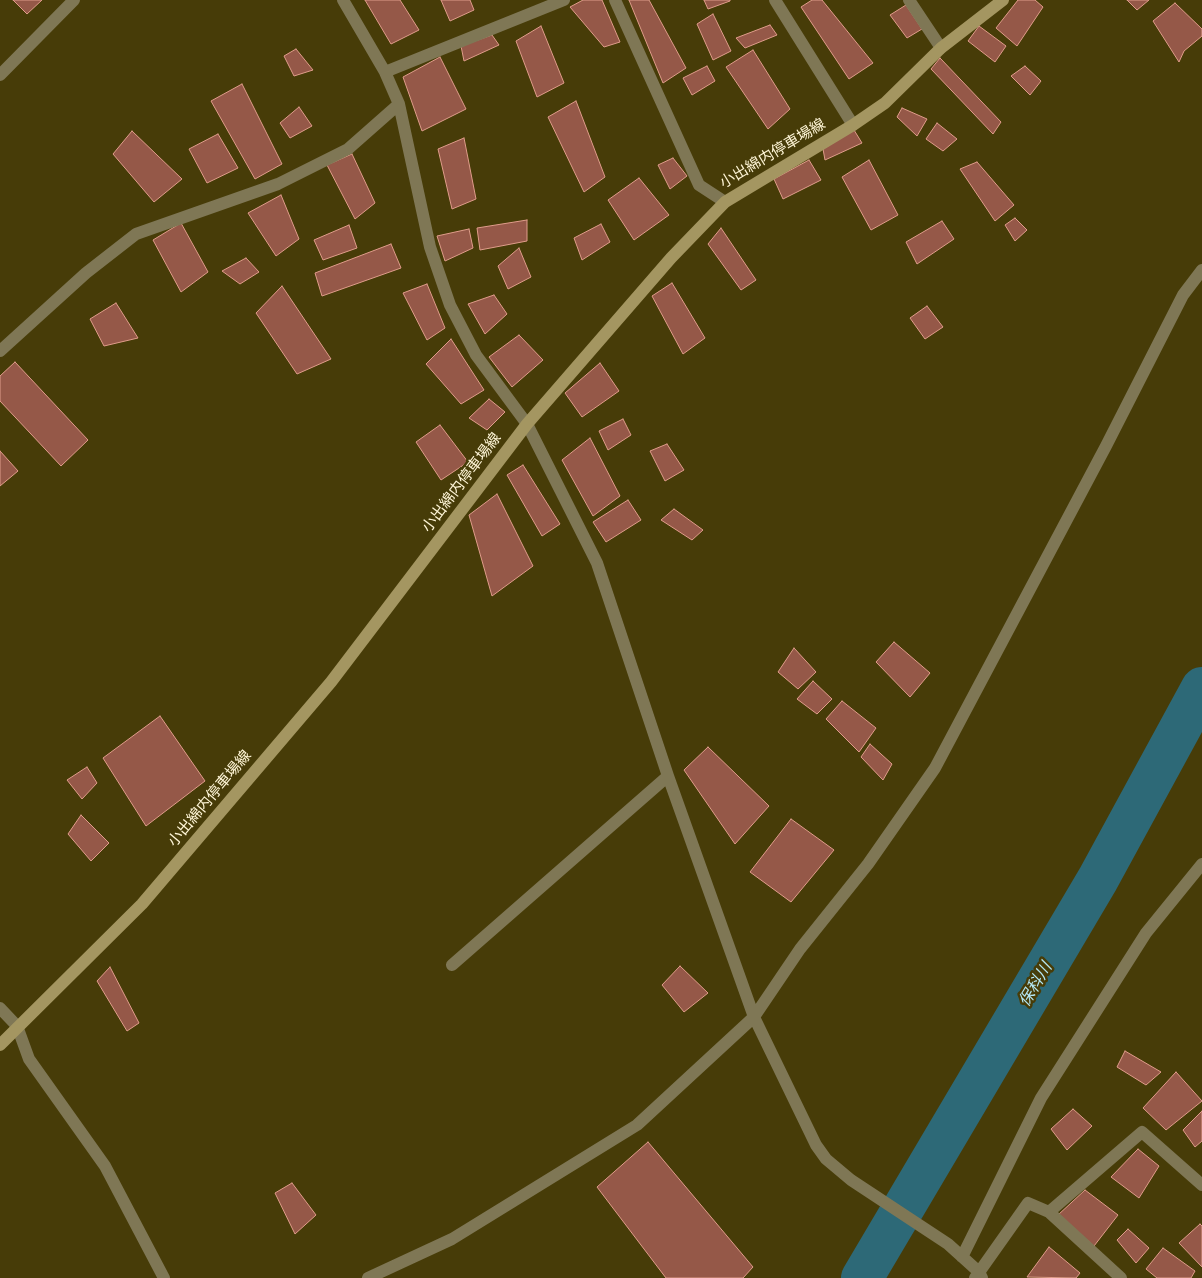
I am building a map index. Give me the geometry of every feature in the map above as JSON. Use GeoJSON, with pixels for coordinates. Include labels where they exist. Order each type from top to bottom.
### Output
{"type":"FeatureCollection","features":[{"type":"Feature","properties":{"kind":"main road","name":"小出綿内停車場線"},"geometry":{"type":"LineString","coordinates":[[0,1045],[17,1026],[142,904],[331,682],[527,424],[671,258],[725,202],[853,125],[885,102],[941,48],[1003,0]]}},
{"type":"Feature","properties":{"kind":"street"},"geometry":{"type":"LineString","coordinates":[[0,76],[74,0]]}},
{"type":"Feature","properties":{"kind":"street"},"geometry":{"type":"LineString","coordinates":[[343,0],[385,72],[399,104],[430,247],[450,304],[476,355],[527,424],[597,563],[668,776],[754,1017],[816,1146],[826,1159],[851,1180],[948,1244],[978,1276],[1028,1203],[1049,1212],[1121,1278]]}},
{"type":"Feature","properties":{"kind":"street"},"geometry":{"type":"LineString","coordinates":[[385,72],[564,0]]}},
{"type":"Feature","properties":{"kind":"street"},"geometry":{"type":"LineString","coordinates":[[615,0],[699,185],[725,202]]}},
{"type":"Feature","properties":{"kind":"street"},"geometry":{"type":"LineString","coordinates":[[776,0],[853,125]]}},
{"type":"Feature","properties":{"kind":"street"},"geometry":{"type":"LineString","coordinates":[[909,0],[941,48]]}},
{"type":"Feature","properties":{"kind":"street"},"geometry":{"type":"LineString","coordinates":[[0,351],[86,273],[136,234],[278,184],[348,149],[399,104]]}},
{"type":"Feature","properties":{"kind":"street"},"geometry":{"type":"LineString","coordinates":[[368,1278],[452,1239],[637,1125],[754,1017],[800,949],[868,864],[935,768],[1106,446],[1183,295],[1202,270]]}},
{"type":"Feature","properties":{"kind":"street"},"geometry":{"type":"LineString","coordinates":[[452,965],[668,776]]}},
{"type":"Feature","properties":{"kind":"street"},"geometry":{"type":"LineString","coordinates":[[962,1257],[1041,1098],[1146,933],[1202,864]]}},
{"type":"Feature","properties":{"kind":"street"},"geometry":{"type":"LineString","coordinates":[[0,1008],[17,1026],[29,1059],[105,1166],[164,1278]]}},
{"type":"Feature","properties":{"kind":"street"},"geometry":{"type":"LineString","coordinates":[[1049,1212],[1142,1132],[1202,1185]]}},
{"type":"Feature","properties":{"kind":"building"},"geometry":{"type":"Polygon","coordinates":[[[13,0],[42,0],[27,14],[13,0]]]}},
{"type":"Feature","properties":{"kind":"building"},"geometry":{"type":"Polygon","coordinates":[[[365,0],[400,0],[419,30],[391,44],[365,0]]]}},
{"type":"Feature","properties":{"kind":"building"},"geometry":{"type":"Polygon","coordinates":[[[441,0],[470,0],[474,10],[450,21],[441,0]]]}},
{"type":"Feature","properties":{"kind":"building"},"geometry":{"type":"Polygon","coordinates":[[[583,0],[602,0],[620,42],[604,47],[570,7],[583,0]]]}},
{"type":"Feature","properties":{"kind":"building"},"geometry":{"type":"Polygon","coordinates":[[[629,0],[649,0],[686,68],[663,83],[629,0]]]}},
{"type":"Feature","properties":{"kind":"building"},"geometry":{"type":"Polygon","coordinates":[[[704,0],[730,0],[730,1],[708,9],[704,0]]]}},
{"type":"Feature","properties":{"kind":"building"},"geometry":{"type":"Polygon","coordinates":[[[812,0],[822,0],[873,63],[849,79],[801,7],[812,0]]]}},
{"type":"Feature","properties":{"kind":"building"},"geometry":{"type":"Polygon","coordinates":[[[1018,0],[1035,0],[1043,7],[1017,46],[996,28],[1018,0]]]}},
{"type":"Feature","properties":{"kind":"building"},"geometry":{"type":"Polygon","coordinates":[[[1127,0],[1149,0],[1137,10],[1127,0]]]}},
{"type":"Feature","properties":{"kind":"building"},"geometry":{"type":"Polygon","coordinates":[[[1175,3],[1202,29],[1202,36],[1184,51],[1179,62],[1153,21],[1175,3]]]}},
{"type":"Feature","properties":{"kind":"building"},"geometry":{"type":"Polygon","coordinates":[[[906,5],[922,29],[907,38],[890,15],[906,5]]]}},
{"type":"Feature","properties":{"kind":"building"},"geometry":{"type":"Polygon","coordinates":[[[713,14],[731,51],[713,60],[697,24],[713,14]]]}},
{"type":"Feature","properties":{"kind":"building"},"geometry":{"type":"Polygon","coordinates":[[[770,25],[777,35],[745,48],[736,38],[770,25]]]}},
{"type":"Feature","properties":{"kind":"building"},"geometry":{"type":"Polygon","coordinates":[[[541,26],[564,83],[537,97],[516,41],[541,26]]]}},
{"type":"Feature","properties":{"kind":"building"},"geometry":{"type":"Polygon","coordinates":[[[979,26],[1006,46],[995,62],[968,41],[979,26]]]}},
{"type":"Feature","properties":{"kind":"building"},"geometry":{"type":"Polygon","coordinates":[[[492,35],[499,45],[464,61],[461,46],[492,35]]]}},
{"type":"Feature","properties":{"kind":"building"},"geometry":{"type":"Polygon","coordinates":[[[296,49],[313,70],[294,76],[284,56],[296,49]]]}},
{"type":"Feature","properties":{"kind":"building"},"geometry":{"type":"Polygon","coordinates":[[[753,50],[790,109],[768,129],[726,67],[753,50]]]}},
{"type":"Feature","properties":{"kind":"building"},"geometry":{"type":"Polygon","coordinates":[[[440,57],[466,109],[422,131],[403,77],[440,57]]]}},
{"type":"Feature","properties":{"kind":"building"},"geometry":{"type":"Polygon","coordinates":[[[940,58],[1001,122],[993,134],[931,69],[940,58]]]}},
{"type":"Feature","properties":{"kind":"building"},"geometry":{"type":"Polygon","coordinates":[[[707,66],[715,81],[692,95],[683,78],[707,66]]]}},
{"type":"Feature","properties":{"kind":"building"},"geometry":{"type":"Polygon","coordinates":[[[1025,66],[1041,81],[1030,95],[1011,76],[1025,66]]]}},
{"type":"Feature","properties":{"kind":"building"},"geometry":{"type":"Polygon","coordinates":[[[242,84],[282,164],[255,179],[211,101],[242,84]]]}},
{"type":"Feature","properties":{"kind":"building"},"geometry":{"type":"Polygon","coordinates":[[[576,101],[605,177],[584,192],[548,117],[576,101]]]}},
{"type":"Feature","properties":{"kind":"building"},"geometry":{"type":"Polygon","coordinates":[[[299,107],[312,126],[290,138],[280,123],[299,107]]]}},
{"type":"Feature","properties":{"kind":"building"},"geometry":{"type":"Polygon","coordinates":[[[902,108],[927,119],[917,136],[897,117],[902,108]]]}},
{"type":"Feature","properties":{"kind":"building"},"geometry":{"type":"Polygon","coordinates":[[[937,123],[957,139],[943,151],[926,139],[937,123]]]}},
{"type":"Feature","properties":{"kind":"building"},"geometry":{"type":"Polygon","coordinates":[[[854,130],[862,143],[825,160],[823,149],[854,130]]]}},
{"type":"Feature","properties":{"kind":"building"},"geometry":{"type":"Polygon","coordinates":[[[132,131],[182,179],[154,202],[113,154],[132,131]]]}},
{"type":"Feature","properties":{"kind":"building"},"geometry":{"type":"Polygon","coordinates":[[[218,134],[238,168],[207,183],[189,149],[218,134]]]}},
{"type":"Feature","properties":{"kind":"building"},"geometry":{"type":"Polygon","coordinates":[[[464,138],[476,199],[452,209],[438,149],[464,138]]]}},
{"type":"Feature","properties":{"kind":"building"},"geometry":{"type":"Polygon","coordinates":[[[352,154],[375,203],[355,219],[327,165],[352,154]]]}},
{"type":"Feature","properties":{"kind":"building"},"geometry":{"type":"Polygon","coordinates":[[[673,158],[687,176],[670,189],[658,165],[673,158]]]}},
{"type":"Feature","properties":{"kind":"building"},"geometry":{"type":"Polygon","coordinates":[[[809,160],[821,180],[783,199],[774,179],[809,160]]]}},
{"type":"Feature","properties":{"kind":"building"},"geometry":{"type":"Polygon","coordinates":[[[869,160],[898,215],[871,230],[842,177],[869,160]]]}},
{"type":"Feature","properties":{"kind":"building"},"geometry":{"type":"Polygon","coordinates":[[[977,162],[1014,205],[995,221],[960,169],[977,162]]]}},
{"type":"Feature","properties":{"kind":"building"},"geometry":{"type":"Polygon","coordinates":[[[639,178],[669,215],[634,240],[608,200],[639,178]]]}},
{"type":"Feature","properties":{"kind":"building"},"geometry":{"type":"Polygon","coordinates":[[[281,195],[299,239],[276,256],[248,213],[281,195]]]}},
{"type":"Feature","properties":{"kind":"building"},"geometry":{"type":"Polygon","coordinates":[[[1015,218],[1027,230],[1015,241],[1005,225],[1015,218]]]}},
{"type":"Feature","properties":{"kind":"building"},"geometry":{"type":"Polygon","coordinates":[[[527,220],[527,241],[480,250],[477,228],[527,220]]]}},
{"type":"Feature","properties":{"kind":"building"},"geometry":{"type":"Polygon","coordinates":[[[942,221],[954,239],[917,264],[906,242],[942,221]]]}},
{"type":"Feature","properties":{"kind":"building"},"geometry":{"type":"Polygon","coordinates":[[[181,223],[208,272],[181,292],[153,240],[181,223]]]}},
{"type":"Feature","properties":{"kind":"building"},"geometry":{"type":"Polygon","coordinates":[[[601,224],[610,242],[582,260],[574,238],[601,224]]]}},
{"type":"Feature","properties":{"kind":"building"},"geometry":{"type":"Polygon","coordinates":[[[349,225],[357,248],[323,260],[314,240],[349,225]]]}},
{"type":"Feature","properties":{"kind":"building"},"geometry":{"type":"Polygon","coordinates":[[[721,228],[756,280],[741,290],[708,244],[721,228]]]}},
{"type":"Feature","properties":{"kind":"building"},"geometry":{"type":"Polygon","coordinates":[[[469,229],[473,248],[445,261],[437,236],[469,229]]]}},
{"type":"Feature","properties":{"kind":"building"},"geometry":{"type":"Polygon","coordinates":[[[391,244],[401,268],[322,296],[315,273],[391,244]]]}},
{"type":"Feature","properties":{"kind":"building"},"geometry":{"type":"Polygon","coordinates":[[[519,248],[531,277],[508,289],[498,266],[519,248]]]}},
{"type":"Feature","properties":{"kind":"building"},"geometry":{"type":"Polygon","coordinates":[[[246,258],[259,272],[240,284],[222,271],[246,258]]]}},
{"type":"Feature","properties":{"kind":"building"},"geometry":{"type":"Polygon","coordinates":[[[672,283],[705,338],[683,354],[652,296],[672,283]]]}},
{"type":"Feature","properties":{"kind":"building"},"geometry":{"type":"Polygon","coordinates":[[[427,284],[445,328],[427,340],[403,293],[427,284]]]}},
{"type":"Feature","properties":{"kind":"building"},"geometry":{"type":"Polygon","coordinates":[[[282,286],[331,359],[297,374],[256,313],[282,286]]]}},
{"type":"Feature","properties":{"kind":"building"},"geometry":{"type":"Polygon","coordinates":[[[494,295],[507,314],[485,334],[468,304],[494,295]]]}},
{"type":"Feature","properties":{"kind":"building"},"geometry":{"type":"Polygon","coordinates":[[[116,303],[138,338],[104,346],[90,319],[116,303]]]}},
{"type":"Feature","properties":{"kind":"building"},"geometry":{"type":"Polygon","coordinates":[[[927,306],[943,327],[925,339],[910,318],[927,306]]]}},
{"type":"Feature","properties":{"kind":"building"},"geometry":{"type":"Polygon","coordinates":[[[519,335],[543,360],[512,387],[489,357],[519,335]]]}},
{"type":"Feature","properties":{"kind":"building"},"geometry":{"type":"Polygon","coordinates":[[[451,339],[484,390],[461,404],[426,364],[451,339]]]}},
{"type":"Feature","properties":{"kind":"building"},"geometry":{"type":"Polygon","coordinates":[[[15,362],[88,440],[61,466],[0,401],[0,376],[15,362]]]}},
{"type":"Feature","properties":{"kind":"building"},"geometry":{"type":"Polygon","coordinates":[[[600,363],[619,391],[582,417],[565,393],[600,363]]]}},
{"type":"Feature","properties":{"kind":"building"},"geometry":{"type":"Polygon","coordinates":[[[489,399],[505,412],[487,430],[469,418],[489,399]]]}},
{"type":"Feature","properties":{"kind":"building"},"geometry":{"type":"Polygon","coordinates":[[[623,419],[631,435],[608,450],[599,431],[623,419]]]}},
{"type":"Feature","properties":{"kind":"building"},"geometry":{"type":"Polygon","coordinates":[[[440,425],[468,462],[441,480],[416,442],[440,425]]]}},
{"type":"Feature","properties":{"kind":"building"},"geometry":{"type":"Polygon","coordinates":[[[590,438],[620,496],[593,516],[562,460],[590,438]]]}},
{"type":"Feature","properties":{"kind":"building"},"geometry":{"type":"Polygon","coordinates":[[[667,444],[684,470],[665,481],[650,451],[667,444]]]}},
{"type":"Feature","properties":{"kind":"building"},"geometry":{"type":"Polygon","coordinates":[[[0,451],[18,471],[0,486],[0,451]]]}},
{"type":"Feature","properties":{"kind":"building"},"geometry":{"type":"Polygon","coordinates":[[[523,465],[560,524],[542,536],[507,475],[523,465]]]}},
{"type":"Feature","properties":{"kind":"building"},"geometry":{"type":"Polygon","coordinates":[[[497,494],[533,566],[492,596],[469,515],[497,494]]]}},
{"type":"Feature","properties":{"kind":"building"},"geometry":{"type":"Polygon","coordinates":[[[628,500],[641,520],[606,542],[593,522],[628,500]]]}},
{"type":"Feature","properties":{"kind":"building"},"geometry":{"type":"Polygon","coordinates":[[[674,509],[703,530],[692,540],[661,520],[674,509]]]}},
{"type":"Feature","properties":{"kind":"building"},"geometry":{"type":"Polygon","coordinates":[[[894,642],[930,673],[910,697],[876,662],[894,642]]]}},
{"type":"Feature","properties":{"kind":"building"},"geometry":{"type":"Polygon","coordinates":[[[794,648],[816,672],[798,689],[778,672],[794,648]]]}},
{"type":"Feature","properties":{"kind":"building"},"geometry":{"type":"Polygon","coordinates":[[[813,681],[832,699],[817,714],[797,699],[813,681]]]}},
{"type":"Feature","properties":{"kind":"building"},"geometry":{"type":"Polygon","coordinates":[[[842,701],[876,728],[859,752],[826,719],[842,701]]]}},
{"type":"Feature","properties":{"kind":"building"},"geometry":{"type":"Polygon","coordinates":[[[160,716],[205,781],[146,826],[103,758],[160,716]]]}},
{"type":"Feature","properties":{"kind":"building"},"geometry":{"type":"Polygon","coordinates":[[[870,744],[892,764],[883,780],[861,757],[870,744]]]}},
{"type":"Feature","properties":{"kind":"building"},"geometry":{"type":"Polygon","coordinates":[[[708,747],[769,806],[735,844],[684,770],[708,747]]]}},
{"type":"Feature","properties":{"kind":"building"},"geometry":{"type":"Polygon","coordinates":[[[87,767],[97,783],[82,799],[67,780],[87,767]]]}},
{"type":"Feature","properties":{"kind":"building"},"geometry":{"type":"Polygon","coordinates":[[[81,815],[109,843],[91,861],[68,834],[81,815]]]}},
{"type":"Feature","properties":{"kind":"building"},"geometry":{"type":"Polygon","coordinates":[[[791,819],[834,850],[791,902],[750,872],[791,819]]]}},
{"type":"Feature","properties":{"kind":"building"},"geometry":{"type":"Polygon","coordinates":[[[680,966],[708,993],[684,1012],[662,985],[680,966]]]}},
{"type":"Feature","properties":{"kind":"building"},"geometry":{"type":"Polygon","coordinates":[[[110,967],[139,1023],[127,1031],[97,981],[110,967]]]}},
{"type":"Feature","properties":{"kind":"building"},"geometry":{"type":"Polygon","coordinates":[[[1125,1051],[1161,1072],[1146,1085],[1117,1067],[1125,1051]]]}},
{"type":"Feature","properties":{"kind":"building"},"geometry":{"type":"Polygon","coordinates":[[[1176,1072],[1202,1101],[1166,1130],[1143,1108],[1176,1072]]]}},
{"type":"Feature","properties":{"kind":"building"},"geometry":{"type":"Polygon","coordinates":[[[1073,1109],[1092,1126],[1067,1150],[1051,1129],[1073,1109]]]}},
{"type":"Feature","properties":{"kind":"building"},"geometry":{"type":"Polygon","coordinates":[[[1202,1111],[1202,1141],[1195,1147],[1183,1130],[1202,1111]]]}},
{"type":"Feature","properties":{"kind":"building"},"geometry":{"type":"Polygon","coordinates":[[[648,1142],[753,1267],[743,1278],[666,1278],[597,1187],[648,1142]]]}},
{"type":"Feature","properties":{"kind":"building"},"geometry":{"type":"Polygon","coordinates":[[[1138,1149],[1159,1166],[1139,1198],[1111,1177],[1138,1149]]]}},
{"type":"Feature","properties":{"kind":"building"},"geometry":{"type":"Polygon","coordinates":[[[292,1183],[316,1215],[295,1234],[275,1193],[292,1183]]]}},
{"type":"Feature","properties":{"kind":"building"},"geometry":{"type":"Polygon","coordinates":[[[1085,1190],[1118,1215],[1094,1246],[1058,1215],[1085,1190]]]}},
{"type":"Feature","properties":{"kind":"building"},"geometry":{"type":"Polygon","coordinates":[[[1200,1224],[1202,1226],[1202,1267],[1179,1243],[1200,1224]]]}},
{"type":"Feature","properties":{"kind":"building"},"geometry":{"type":"Polygon","coordinates":[[[1128,1229],[1149,1248],[1136,1263],[1117,1240],[1128,1229]]]}},
{"type":"Feature","properties":{"kind":"building"},"geometry":{"type":"Polygon","coordinates":[[[1049,1247],[1080,1273],[1076,1278],[1027,1277],[1049,1247]]]}},
{"type":"Feature","properties":{"kind":"building"},"geometry":{"type":"Polygon","coordinates":[[[1163,1248],[1195,1271],[1191,1278],[1157,1278],[1146,1269],[1163,1248]]]}},
{"type":"Feature","properties":{"kind":"waterway","name":"保科川"},"geometry":{"type":"LineString","coordinates":[[862,1278],[1098,879],[1202,688]]}}]}
